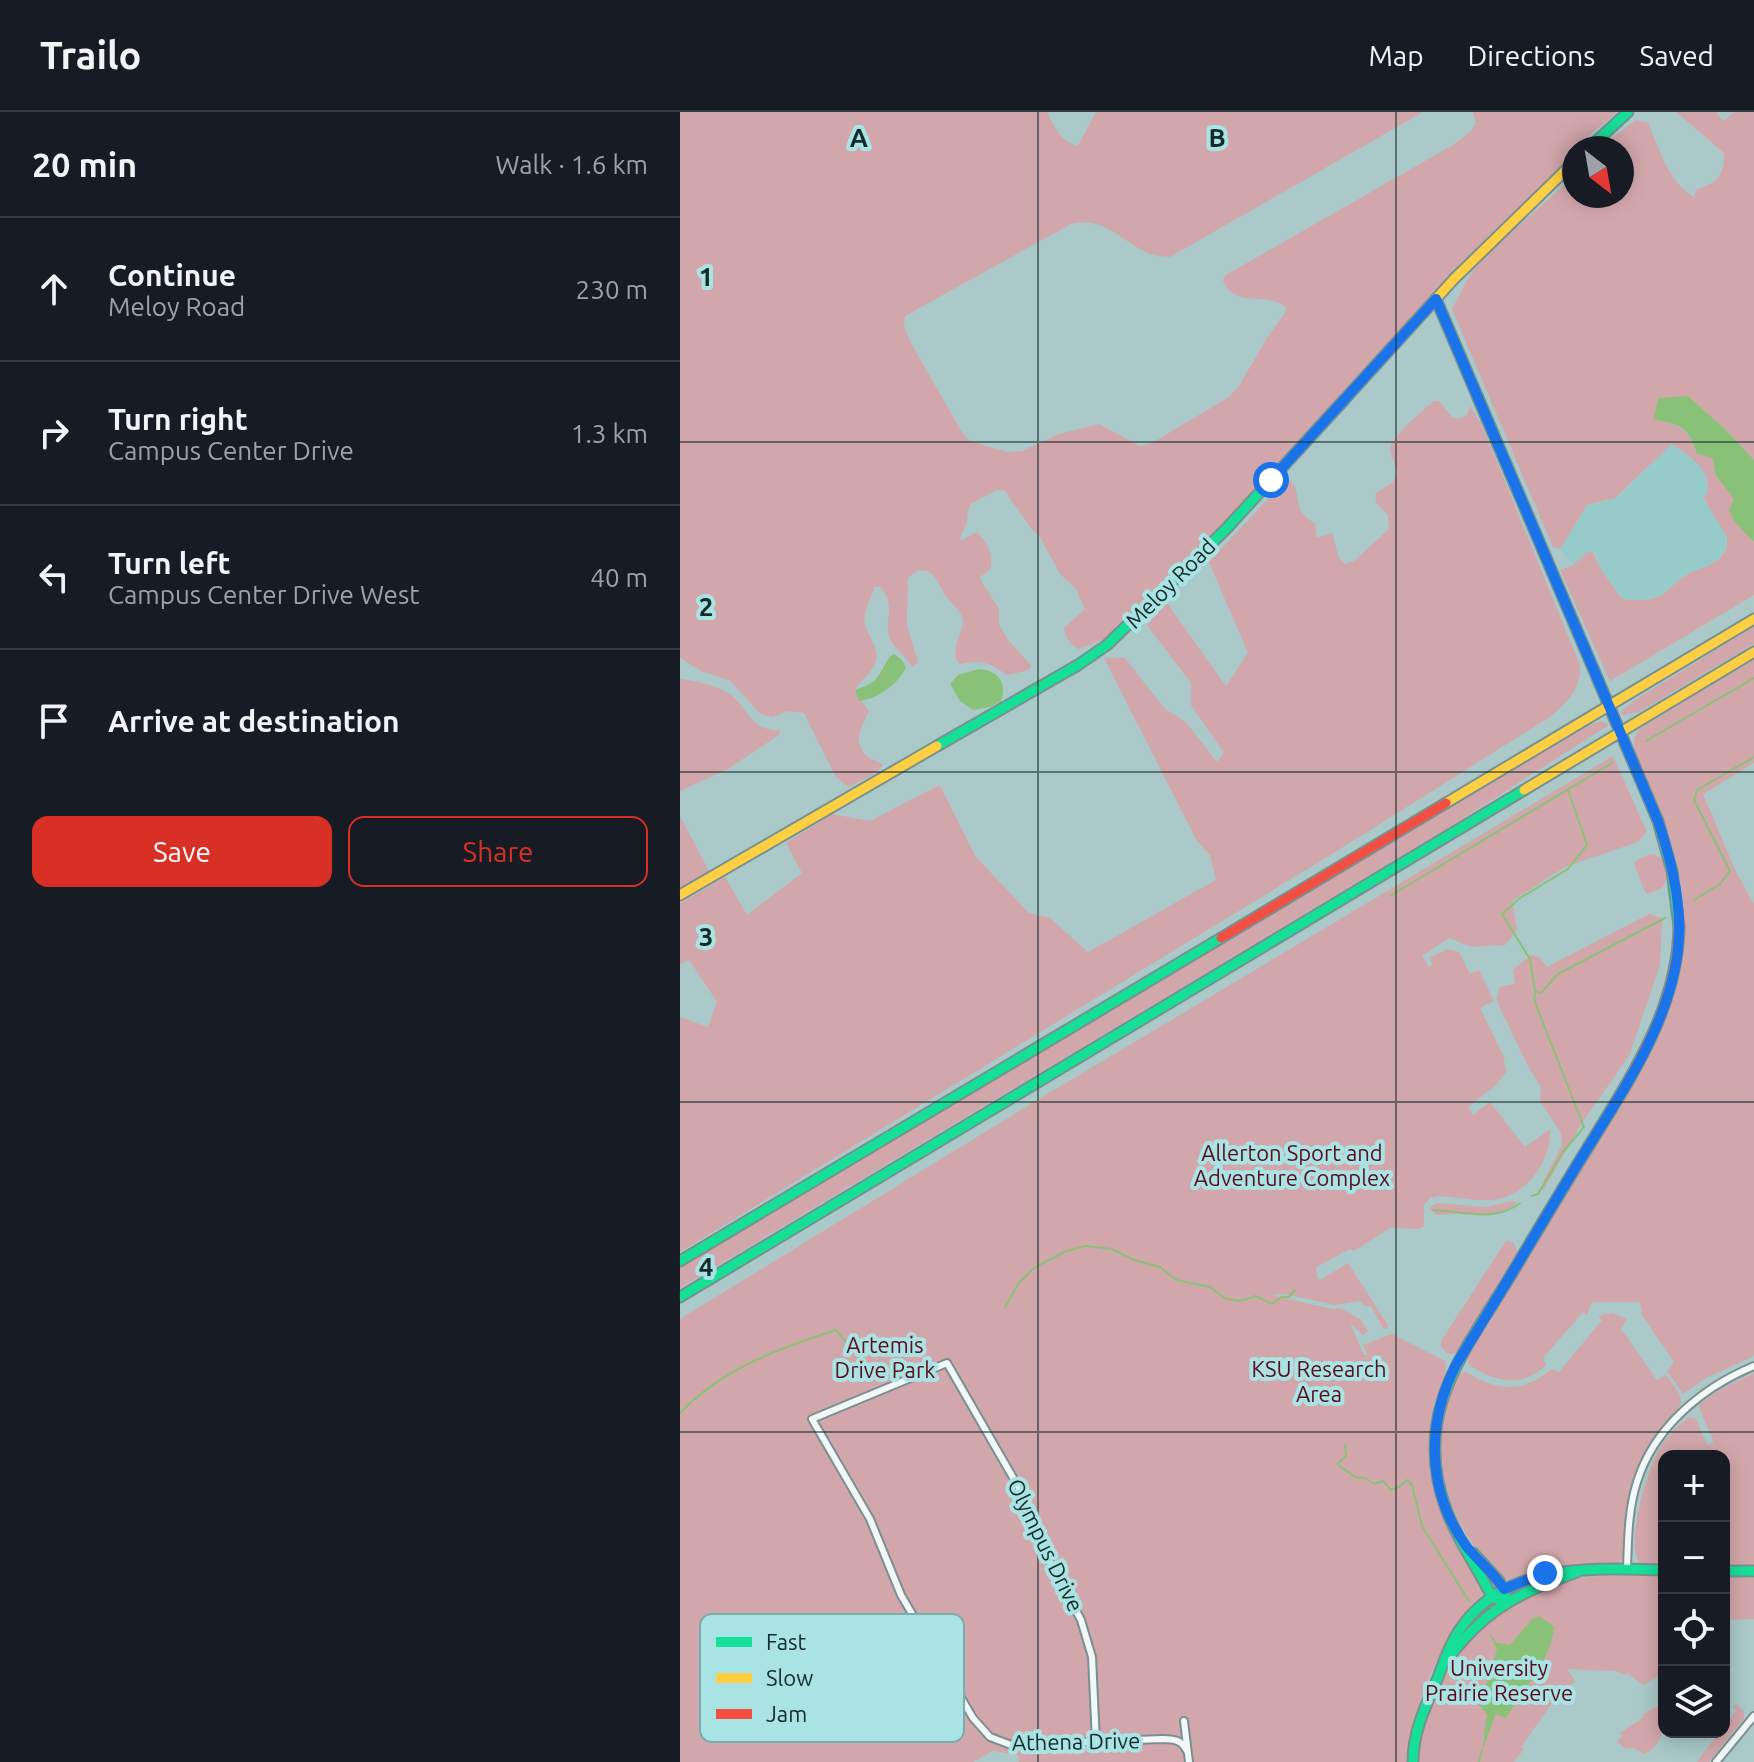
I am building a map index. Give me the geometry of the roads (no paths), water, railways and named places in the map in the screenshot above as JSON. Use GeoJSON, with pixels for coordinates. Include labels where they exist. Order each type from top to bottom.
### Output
{"type":"FeatureCollection","features":[{"type":"Feature","properties":{"kind":"street"},"geometry":{"type":"LineString","coordinates":[[1602,136],[1628,112]]}},
{"type":"Feature","properties":{"kind":"street","name":"Meloy Road"},"geometry":{"type":"LineString","coordinates":[[680,895],[1078,665],[1107,645],[1271,480],[1484,246],[1562,173]]}},
{"type":"Feature","properties":{"kind":"street"},"geometry":{"type":"LineString","coordinates":[[1436,299],[1658,821],[1672,867],[1679,919],[1674,971],[1664,1007],[1643,1054],[1457,1363],[1439,1407],[1434,1427],[1438,1482],[1446,1510],[1493,1597],[1506,1603]]}},
{"type":"Feature","properties":{"kind":"street"},"geometry":{"type":"LineString","coordinates":[[680,1261],[1754,619]]}},
{"type":"Feature","properties":{"kind":"street"},"geometry":{"type":"LineString","coordinates":[[680,1297],[1754,652]]}},
{"type":"Feature","properties":{"kind":"street","name":"Athena Drive"},"geometry":{"type":"LineString","coordinates":[[912,1614],[901,1595],[870,1519],[812,1419],[947,1363]]}},
{"type":"Feature","properties":{"kind":"street","name":"Olympus Drive"},"geometry":{"type":"LineString","coordinates":[[947,1363],[1019,1488],[1042,1548],[1081,1620],[1092,1659],[1096,1742]]}},
{"type":"Feature","properties":{"kind":"street"},"geometry":{"type":"LineString","coordinates":[[1627,1569],[1633,1496],[1652,1450],[1674,1421],[1700,1395],[1754,1366]]}},
{"type":"Feature","properties":{"kind":"street"},"geometry":{"type":"LineString","coordinates":[[1468,1548],[1504,1589],[1506,1603]]}},
{"type":"Feature","properties":{"kind":"street"},"geometry":{"type":"LineString","coordinates":[[1413,1762],[1418,1728],[1449,1647],[1461,1627],[1493,1597],[1504,1589],[1563,1569],[1658,1570]]}},
{"type":"Feature","properties":{"kind":"street"},"geometry":{"type":"LineString","coordinates":[[1444,1663],[1471,1632],[1506,1603],[1580,1570]]}},
{"type":"Feature","properties":{"kind":"street"},"geometry":{"type":"LineString","coordinates":[[1730,1571],[1754,1571]]}},
{"type":"Feature","properties":{"kind":"street","name":"Athena Drive"},"geometry":{"type":"LineString","coordinates":[[964,1702],[979,1727],[995,1740],[1011,1745],[1170,1739],[1181,1742],[1187,1751]]}},
{"type":"Feature","properties":{"kind":"street"},"geometry":{"type":"LineString","coordinates":[[1716,1762],[1754,1716]]}},
{"type":"Feature","properties":{"kind":"street"},"geometry":{"type":"LineString","coordinates":[[1184,1721],[1189,1762]]}},
{"type":"Feature","properties":{"kind":"waterway"},"geometry":{"type":"LineString","coordinates":[[1646,741],[1754,678]]}},
{"type":"Feature","properties":{"kind":"waterway"},"geometry":{"type":"LineString","coordinates":[[1694,900],[1720,884],[1730,871],[1694,800],[1697,790],[1754,757]]}},
{"type":"Feature","properties":{"kind":"waterway"},"geometry":{"type":"LineString","coordinates":[[1390,896],[1612,763]]}},
{"type":"Feature","properties":{"kind":"waterway"},"geometry":{"type":"LineString","coordinates":[[1568,790],[1587,845],[1568,869],[1520,898],[1502,914],[1530,959],[1535,991],[1541,993],[1558,974],[1665,918]]}},
{"type":"Feature","properties":{"kind":"waterway"},"geometry":{"type":"LineString","coordinates":[[1532,1196],[1538,1194],[1563,1152],[1584,1127],[1536,1005],[1536,992]]}},
{"type":"Feature","properties":{"kind":"waterway"},"geometry":{"type":"LineString","coordinates":[[1433,1210],[1489,1214],[1500,1213],[1520,1203]]}},
{"type":"Feature","properties":{"kind":"waterway"},"geometry":{"type":"LineString","coordinates":[[1005,1307],[1019,1283],[1034,1268],[1064,1252],[1085,1246],[1112,1249],[1134,1260],[1160,1267],[1176,1280],[1210,1287],[1226,1299],[1240,1301],[1256,1296],[1272,1304],[1281,1297],[1289,1297],[1295,1290]]}},
{"type":"Feature","properties":{"kind":"waterway"},"geometry":{"type":"LineString","coordinates":[[680,1413],[733,1372],[793,1344],[836,1330],[872,1372],[879,1375]]}},
{"type":"Feature","properties":{"kind":"waterway"},"geometry":{"type":"LineString","coordinates":[[1345,1445],[1346,1456],[1337,1464],[1355,1477],[1375,1484],[1383,1481],[1391,1490],[1407,1480],[1412,1485],[1422,1526],[1469,1601]]}},
{"type":"Feature","properties":{"kind":"waterway"},"geometry":{"type":"LineString","coordinates":[[1491,1636],[1495,1642]]}},
{"type":"Feature","properties":{"kind":"waterway"},"geometry":{"type":"LineString","coordinates":[[1479,1762],[1482,1751]]}},
{"type":"Feature","properties":{"kind":"park label","name":"Allerton Sport and Adventure Complex"},"geometry":{"type":"Point","coordinates":[1292,1164]}},
{"type":"Feature","properties":{"kind":"park label","name":"Artemis Drive Park"},"geometry":{"type":"Point","coordinates":[885,1356]}},
{"type":"Feature","properties":{"kind":"park label","name":"KSU Research Area"},"geometry":{"type":"Point","coordinates":[1319,1380]}},
{"type":"Feature","properties":{"kind":"park label","name":"University Prairie Reserve"},"geometry":{"type":"Point","coordinates":[1499,1680]}}]}
